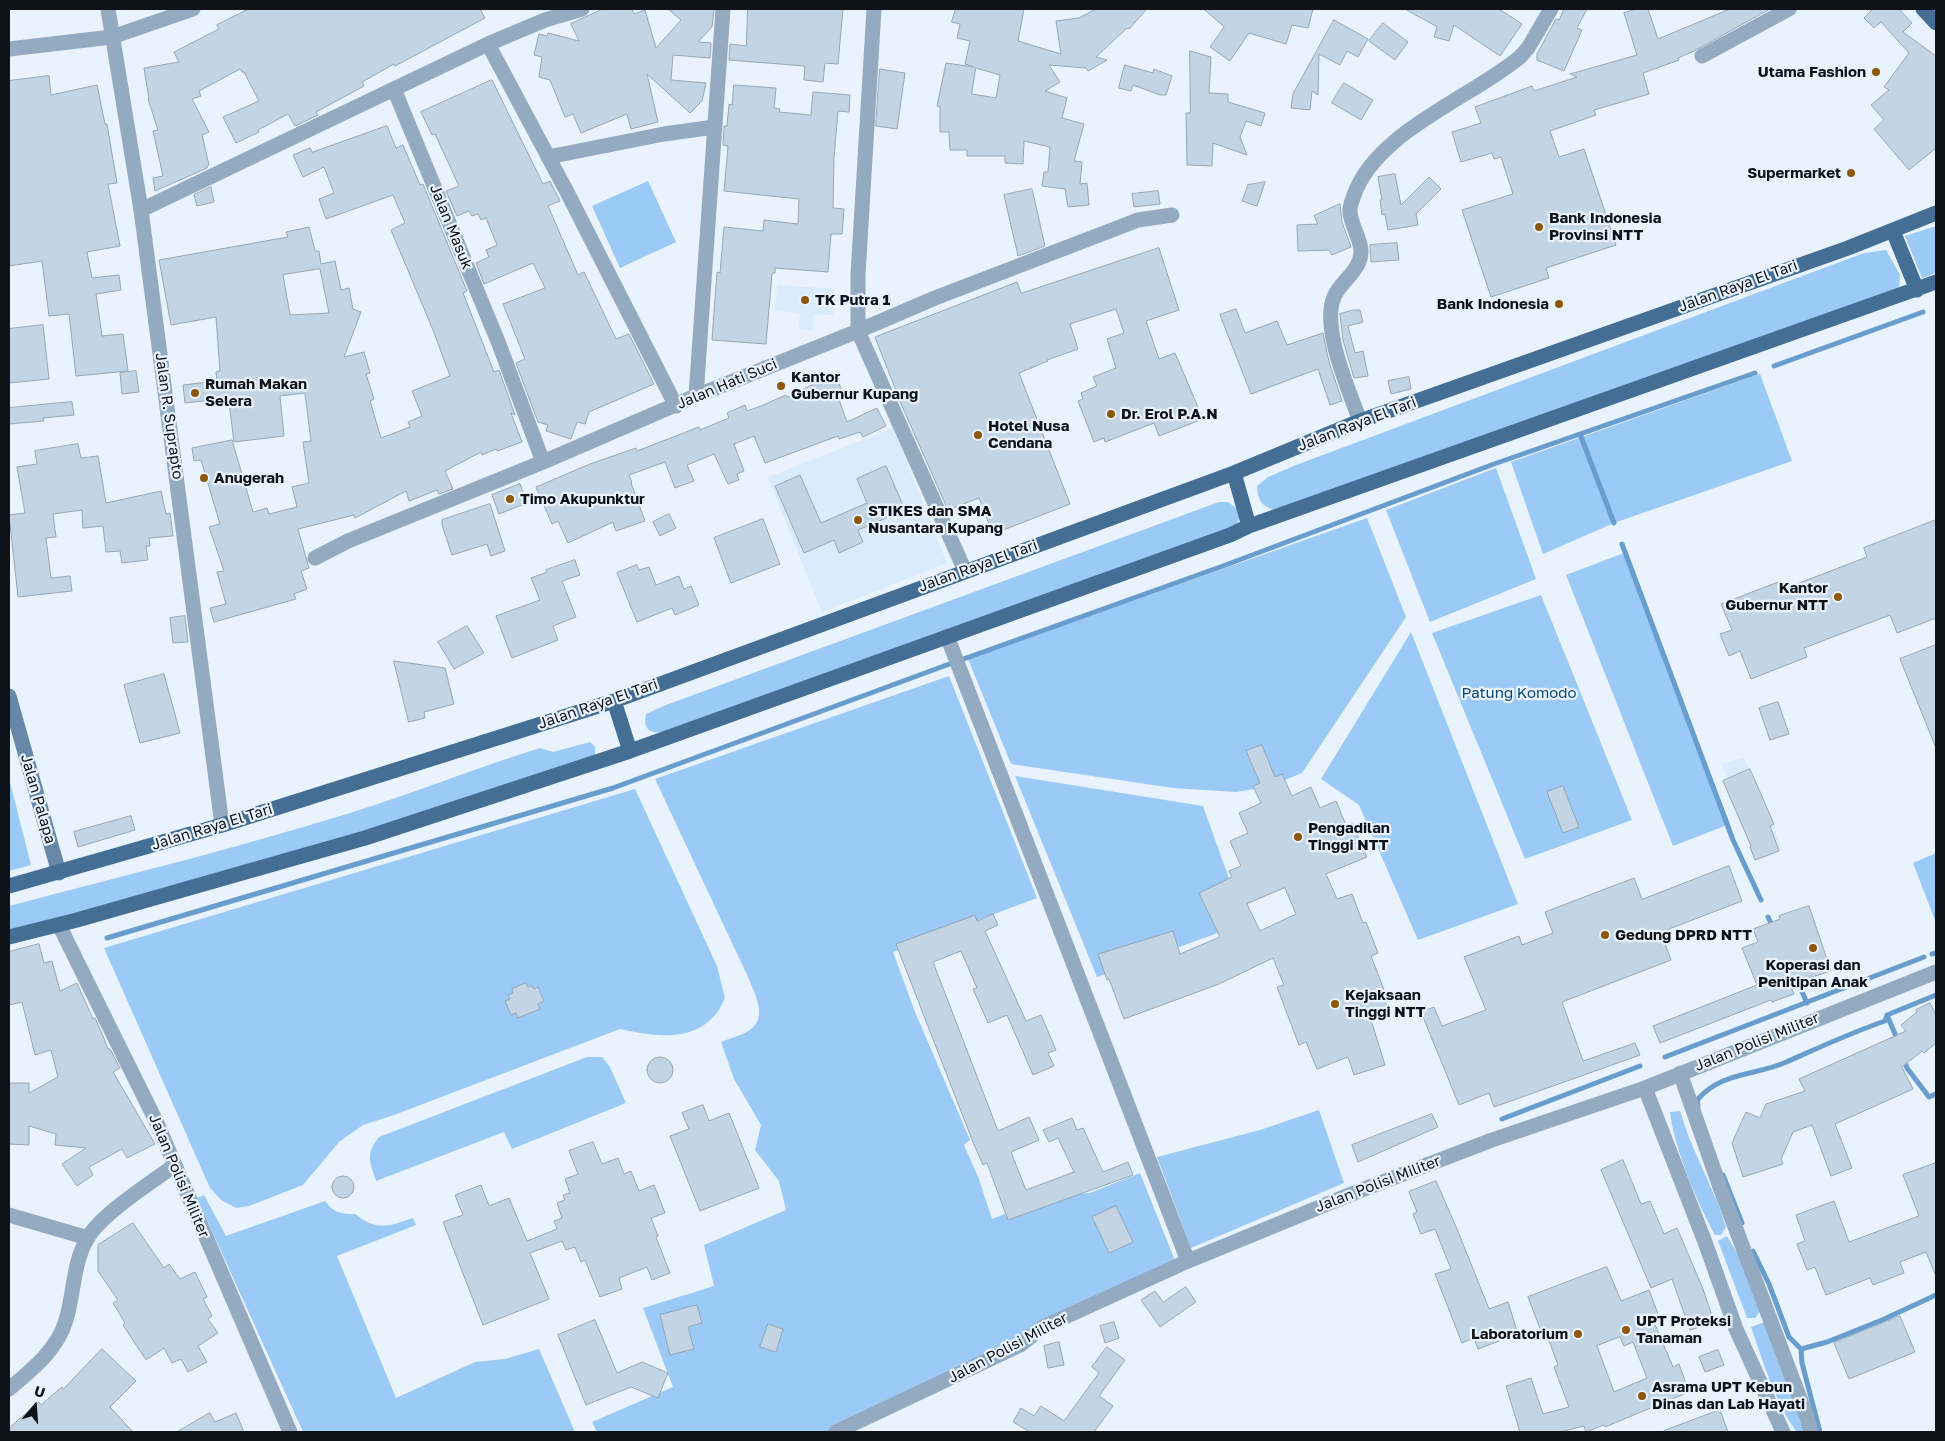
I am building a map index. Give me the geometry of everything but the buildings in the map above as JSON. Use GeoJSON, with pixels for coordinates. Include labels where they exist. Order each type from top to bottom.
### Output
{"type":"FeatureCollection","features":[{"type":"Feature","properties":{"kind":"main road"},"geometry":{"type":"LineString","coordinates":[[1923,9],[1936,23]]}},
{"type":"Feature","properties":{"kind":"main road","name":"Jalan Raya El Tari"},"geometry":{"type":"LineString","coordinates":[[9,886],[222,825],[614,700],[1234,473],[1360,421],[1893,231],[1933,213]]}},
{"type":"Feature","properties":{"kind":"main road"},"geometry":{"type":"LineString","coordinates":[[1893,231],[1917,290]]}},
{"type":"Feature","properties":{"kind":"main road"},"geometry":{"type":"LineString","coordinates":[[9,937],[59,925],[365,838],[950,643],[1249,526],[1936,282]]}},
{"type":"Feature","properties":{"kind":"main road"},"geometry":{"type":"LineString","coordinates":[[1234,473],[1249,526]]}},
{"type":"Feature","properties":{"kind":"main road","name":"Jalan Palapa"},"geometry":{"type":"LineString","coordinates":[[9,696],[58,873]]}},
{"type":"Feature","properties":{"kind":"main road"},"geometry":{"type":"LineString","coordinates":[[614,700],[630,751]]}},
{"type":"Feature","properties":{"kind":"street","name":"Jalan R. Suprapto"},"geometry":{"type":"LineString","coordinates":[[108,9],[141,210],[222,825]]}},
{"type":"Feature","properties":{"kind":"street"},"geometry":{"type":"LineString","coordinates":[[9,49],[112,37],[193,9]]}},
{"type":"Feature","properties":{"kind":"street"},"geometry":{"type":"LineString","coordinates":[[141,210],[488,44],[546,20],[582,9]]}},
{"type":"Feature","properties":{"kind":"street"},"geometry":{"type":"LineString","coordinates":[[696,396],[723,9]]}},
{"type":"Feature","properties":{"kind":"street"},"geometry":{"type":"LineString","coordinates":[[874,9],[858,275],[858,331],[965,571]]}},
{"type":"Feature","properties":{"kind":"street"},"geometry":{"type":"LineString","coordinates":[[1360,421],[1334,341],[1329,313],[1334,295],[1357,266],[1361,253],[1350,209],[1357,185],[1368,167],[1417,124],[1520,57],[1528,48],[1551,9]]}},
{"type":"Feature","properties":{"kind":"street"},"geometry":{"type":"LineString","coordinates":[[1702,56],[1789,9]]}},
{"type":"Feature","properties":{"kind":"street"},"geometry":{"type":"LineString","coordinates":[[488,44],[676,406]]}},
{"type":"Feature","properties":{"kind":"street","name":"Jalan Masuk"},"geometry":{"type":"LineString","coordinates":[[394,89],[499,344],[543,462]]}},
{"type":"Feature","properties":{"kind":"street"},"geometry":{"type":"LineString","coordinates":[[548,157],[664,134],[714,127]]}},
{"type":"Feature","properties":{"kind":"street","name":"Jalan Hati Suci"},"geometry":{"type":"LineString","coordinates":[[315,558],[348,541],[543,462],[696,396],[935,298],[1138,220],[1172,215]]}},
{"type":"Feature","properties":{"kind":"street"},"geometry":{"type":"LineString","coordinates":[[950,643],[1188,1261]]}},
{"type":"Feature","properties":{"kind":"street","name":"Jalan Polisi Militer"},"geometry":{"type":"LineString","coordinates":[[59,925],[156,1121],[287,1431]]}},
{"type":"Feature","properties":{"kind":"street","name":"Jalan Polisi Militer"},"geometry":{"type":"LineString","coordinates":[[836,1432],[1020,1345],[1043,1327],[1188,1261],[1422,1166],[1645,1088],[1936,972]]}},
{"type":"Feature","properties":{"kind":"street"},"geometry":{"type":"LineString","coordinates":[[1680,1073],[1720,1187],[1811,1432]]}},
{"type":"Feature","properties":{"kind":"street"},"geometry":{"type":"LineString","coordinates":[[1645,1088],[1736,1329],[1783,1432]]}},
{"type":"Feature","properties":{"kind":"street"},"geometry":{"type":"LineString","coordinates":[[9,1389],[51,1351],[60,1334],[66,1320],[82,1250],[88,1238],[106,1217],[175,1165]]}},
{"type":"Feature","properties":{"kind":"street"},"geometry":{"type":"LineString","coordinates":[[9,1215],[88,1238]]}},
{"type":"Feature","properties":{"kind":"shaded area","name":"TK Putra 1"},"geometry":{"type":"Polygon","coordinates":[[[777,285],[834,289],[833,315],[814,314],[813,330],[799,329],[800,313],[775,311],[777,285]]]}},
{"type":"Feature","properties":{"kind":"shaded area","name":"STIKES dan SMA Nusantara Kupang"},"geometry":{"type":"Polygon","coordinates":[[[893,428],[947,563],[822,612],[768,477],[893,428]]]}},
{"type":"Feature","properties":{"kind":"shaded area"},"geometry":{"type":"Polygon","coordinates":[[[1744,757],[1782,850],[1758,860],[1722,764],[1744,757]]]}},
{"type":"Feature","properties":{"kind":"green space"},"geometry":{"type":"Polygon","coordinates":[[[648,181],[676,242],[620,268],[592,206],[648,181]]]}},
{"type":"Feature","properties":{"kind":"green space"},"geometry":{"type":"Polygon","coordinates":[[[1936,226],[1936,273],[1922,278],[1905,236],[1936,226]]]}},
{"type":"Feature","properties":{"kind":"green space"},"geometry":{"type":"Polygon","coordinates":[[[1886,250],[1900,275],[1899,287],[1892,293],[1279,511],[1265,506],[1258,496],[1257,486],[1268,477],[1296,465],[1864,253],[1886,250]]]}},
{"type":"Feature","properties":{"kind":"green space"},"geometry":{"type":"Polygon","coordinates":[[[1760,374],[1792,461],[1614,523],[1543,554],[1511,462],[1760,374]]]}},
{"type":"Feature","properties":{"kind":"green space"},"geometry":{"type":"Polygon","coordinates":[[[1496,468],[1536,579],[1430,622],[1386,510],[1496,468]]]}},
{"type":"Feature","properties":{"kind":"green space"},"geometry":{"type":"Polygon","coordinates":[[[1219,502],[1228,502],[1239,510],[1240,518],[1236,526],[661,732],[650,731],[646,726],[646,714],[666,705],[1219,502]]]}},
{"type":"Feature","properties":{"kind":"green space"},"geometry":{"type":"Polygon","coordinates":[[[1367,518],[1406,617],[1302,773],[1268,787],[1236,792],[1173,788],[1011,764],[968,659],[1367,518]]]}},
{"type":"Feature","properties":{"kind":"green space"},"geometry":{"type":"Polygon","coordinates":[[[1624,553],[1730,824],[1673,846],[1566,575],[1624,553]]]}},
{"type":"Feature","properties":{"kind":"green space","name":"Patung Komodo"},"geometry":{"type":"Polygon","coordinates":[[[1541,595],[1632,820],[1525,859],[1432,633],[1541,595]]]}},
{"type":"Feature","properties":{"kind":"green space"},"geometry":{"type":"Polygon","coordinates":[[[1411,632],[1518,904],[1418,940],[1359,805],[1321,779],[1411,632]]]}},
{"type":"Feature","properties":{"kind":"green space"},"geometry":{"type":"Polygon","coordinates":[[[949,676],[1037,898],[893,952],[915,1012],[970,1140],[964,1145],[979,1179],[992,1219],[1054,1195],[1090,1193],[1140,1173],[1176,1263],[829,1432],[597,1432],[592,1422],[673,1387],[643,1308],[714,1286],[704,1245],[786,1210],[779,1181],[755,1150],[761,1125],[734,1079],[721,1042],[745,1033],[756,1024],[759,1018],[759,1011],[756,997],[655,779],[949,676]]]}},
{"type":"Feature","properties":{"kind":"green space"},"geometry":{"type":"Polygon","coordinates":[[[590,742],[595,747],[595,754],[589,760],[348,840],[9,932],[9,906],[308,826],[540,748],[553,752],[590,742]]]}},
{"type":"Feature","properties":{"kind":"green space"},"geometry":{"type":"Polygon","coordinates":[[[1015,776],[1203,806],[1245,923],[1097,977],[1015,776]]]}},
{"type":"Feature","properties":{"kind":"green space"},"geometry":{"type":"Polygon","coordinates":[[[9,778],[31,865],[9,871],[9,778]]]}},
{"type":"Feature","properties":{"kind":"green space"},"geometry":{"type":"Polygon","coordinates":[[[635,789],[717,966],[725,998],[715,1015],[695,1030],[683,1034],[645,1034],[620,1029],[363,1125],[339,1142],[303,1185],[249,1206],[236,1208],[221,1200],[210,1188],[104,948],[635,789]]]}},
{"type":"Feature","properties":{"kind":"green space"},"geometry":{"type":"Polygon","coordinates":[[[1936,853],[1936,923],[1913,863],[1936,853]]]}},
{"type":"Feature","properties":{"kind":"green space"},"geometry":{"type":"Polygon","coordinates":[[[587,1057],[602,1057],[610,1067],[626,1103],[512,1149],[504,1132],[376,1181],[370,1153],[379,1137],[587,1057]]]}},
{"type":"Feature","properties":{"kind":"green space"},"geometry":{"type":"Polygon","coordinates":[[[1319,1110],[1344,1183],[1191,1248],[1157,1157],[1260,1130],[1319,1110]]]}},
{"type":"Feature","properties":{"kind":"green space"},"geometry":{"type":"Polygon","coordinates":[[[1680,1111],[1689,1138],[1719,1206],[1726,1227],[1721,1235],[1715,1235],[1708,1222],[1681,1158],[1670,1112],[1680,1111]]]}},
{"type":"Feature","properties":{"kind":"green space"},"geometry":{"type":"Polygon","coordinates":[[[204,1195],[226,1236],[325,1201],[338,1212],[355,1214],[363,1220],[377,1225],[390,1225],[413,1218],[416,1225],[337,1256],[396,1398],[475,1362],[505,1359],[539,1349],[575,1432],[303,1432],[197,1198],[204,1195]]]}},
{"type":"Feature","properties":{"kind":"green space"},"geometry":{"type":"Polygon","coordinates":[[[1727,1236],[1738,1255],[1760,1311],[1755,1318],[1747,1318],[1718,1241],[1727,1236]]]}},
{"type":"Feature","properties":{"kind":"green space"},"geometry":{"type":"Polygon","coordinates":[[[1765,1322],[1805,1432],[1797,1432],[1789,1421],[1765,1368],[1751,1327],[1765,1322]]]}},
{"type":"Feature","properties":{"kind":"waterway"},"geometry":{"type":"LineString","coordinates":[[1774,366],[1923,312]]}},
{"type":"Feature","properties":{"kind":"waterway"},"geometry":{"type":"LineString","coordinates":[[107,938],[613,788],[1223,566],[1494,464],[1755,373]]}},
{"type":"Feature","properties":{"kind":"waterway"},"geometry":{"type":"LineString","coordinates":[[1580,434],[1614,523]]}},
{"type":"Feature","properties":{"kind":"waterway"},"geometry":{"type":"LineString","coordinates":[[1622,544],[1733,840],[1761,900]]}},
{"type":"Feature","properties":{"kind":"waterway"},"geometry":{"type":"LineString","coordinates":[[1768,917],[1773,927]]}},
{"type":"Feature","properties":{"kind":"waterway"},"geometry":{"type":"LineString","coordinates":[[1932,954],[1936,953]]}},
{"type":"Feature","properties":{"kind":"waterway"},"geometry":{"type":"LineString","coordinates":[[1665,1057],[1924,957]]}},
{"type":"Feature","properties":{"kind":"waterway"},"geometry":{"type":"LineString","coordinates":[[1795,976],[1807,1003]]}},
{"type":"Feature","properties":{"kind":"waterway"},"geometry":{"type":"LineString","coordinates":[[1898,1041],[1887,1015],[1936,995]]}},
{"type":"Feature","properties":{"kind":"waterway"},"geometry":{"type":"LineString","coordinates":[[1698,1106],[1697,1100],[1716,1084],[1727,1079],[1784,1063],[1885,1021],[1887,1015]]}},
{"type":"Feature","properties":{"kind":"waterway"},"geometry":{"type":"LineString","coordinates":[[1904,1059],[1907,1068],[1929,1097],[1936,1094]]}},
{"type":"Feature","properties":{"kind":"waterway"},"geometry":{"type":"LineString","coordinates":[[1502,1119],[1640,1066]]}},
{"type":"Feature","properties":{"kind":"waterway"},"geometry":{"type":"LineString","coordinates":[[1723,1175],[1742,1223]]}},
{"type":"Feature","properties":{"kind":"waterway"},"geometry":{"type":"LineString","coordinates":[[1753,1251],[1769,1284],[1789,1337],[1801,1349]]}},
{"type":"Feature","properties":{"kind":"waterway"},"geometry":{"type":"LineString","coordinates":[[1820,1432],[1802,1363],[1801,1349],[1827,1342],[1882,1320],[1936,1295]]}},
{"type":"Feature","properties":{"kind":"place","name":"Utama Fashion"},"geometry":{"type":"Point","coordinates":[1876,72]}},
{"type":"Feature","properties":{"kind":"place","name":"Supermarket"},"geometry":{"type":"Point","coordinates":[1851,173]}},
{"type":"Feature","properties":{"kind":"place","name":"Bank Indonesia Provinsi NTT"},"geometry":{"type":"Point","coordinates":[1539,227]}},
{"type":"Feature","properties":{"kind":"place","name":"TK Putra 1"},"geometry":{"type":"Point","coordinates":[805,300]}},
{"type":"Feature","properties":{"kind":"place","name":"Bank Indonesia"},"geometry":{"type":"Point","coordinates":[1559,304]}},
{"type":"Feature","properties":{"kind":"place","name":"Kantor Gubernur Kupang"},"geometry":{"type":"Point","coordinates":[781,386]}},
{"type":"Feature","properties":{"kind":"place","name":"Rumah Makan Selera"},"geometry":{"type":"Point","coordinates":[195,393]}},
{"type":"Feature","properties":{"kind":"place","name":"Dr. Erol P.A.N"},"geometry":{"type":"Point","coordinates":[1111,414]}},
{"type":"Feature","properties":{"kind":"place","name":"Hotel Nusa Cendana"},"geometry":{"type":"Point","coordinates":[978,435]}},
{"type":"Feature","properties":{"kind":"place","name":"Anugerah"},"geometry":{"type":"Point","coordinates":[204,478]}},
{"type":"Feature","properties":{"kind":"place","name":"Timo Akupunktur"},"geometry":{"type":"Point","coordinates":[510,499]}},
{"type":"Feature","properties":{"kind":"place","name":"STIKES dan SMA Nusantara Kupang"},"geometry":{"type":"Point","coordinates":[858,520]}},
{"type":"Feature","properties":{"kind":"place","name":"Kantor Gubernur NTT"},"geometry":{"type":"Point","coordinates":[1838,597]}},
{"type":"Feature","properties":{"kind":"place","name":"Pengadilan Tinggi NTT"},"geometry":{"type":"Point","coordinates":[1298,837]}},
{"type":"Feature","properties":{"kind":"place","name":"Gedung DPRD NTT"},"geometry":{"type":"Point","coordinates":[1605,935]}},
{"type":"Feature","properties":{"kind":"place","name":"Koperasi dan Penitipan Anak"},"geometry":{"type":"Point","coordinates":[1813,948]}},
{"type":"Feature","properties":{"kind":"place","name":"Kejaksaan Tinggi NTT"},"geometry":{"type":"Point","coordinates":[1335,1004]}},
{"type":"Feature","properties":{"kind":"place","name":"UPT Proteksi Tanaman"},"geometry":{"type":"Point","coordinates":[1626,1330]}},
{"type":"Feature","properties":{"kind":"place","name":"Laboratorium"},"geometry":{"type":"Point","coordinates":[1578,1334]}},
{"type":"Feature","properties":{"kind":"place","name":"Asrama UPT Kebun Dinas dan Lab Hayati"},"geometry":{"type":"Point","coordinates":[1642,1396]}}]}
